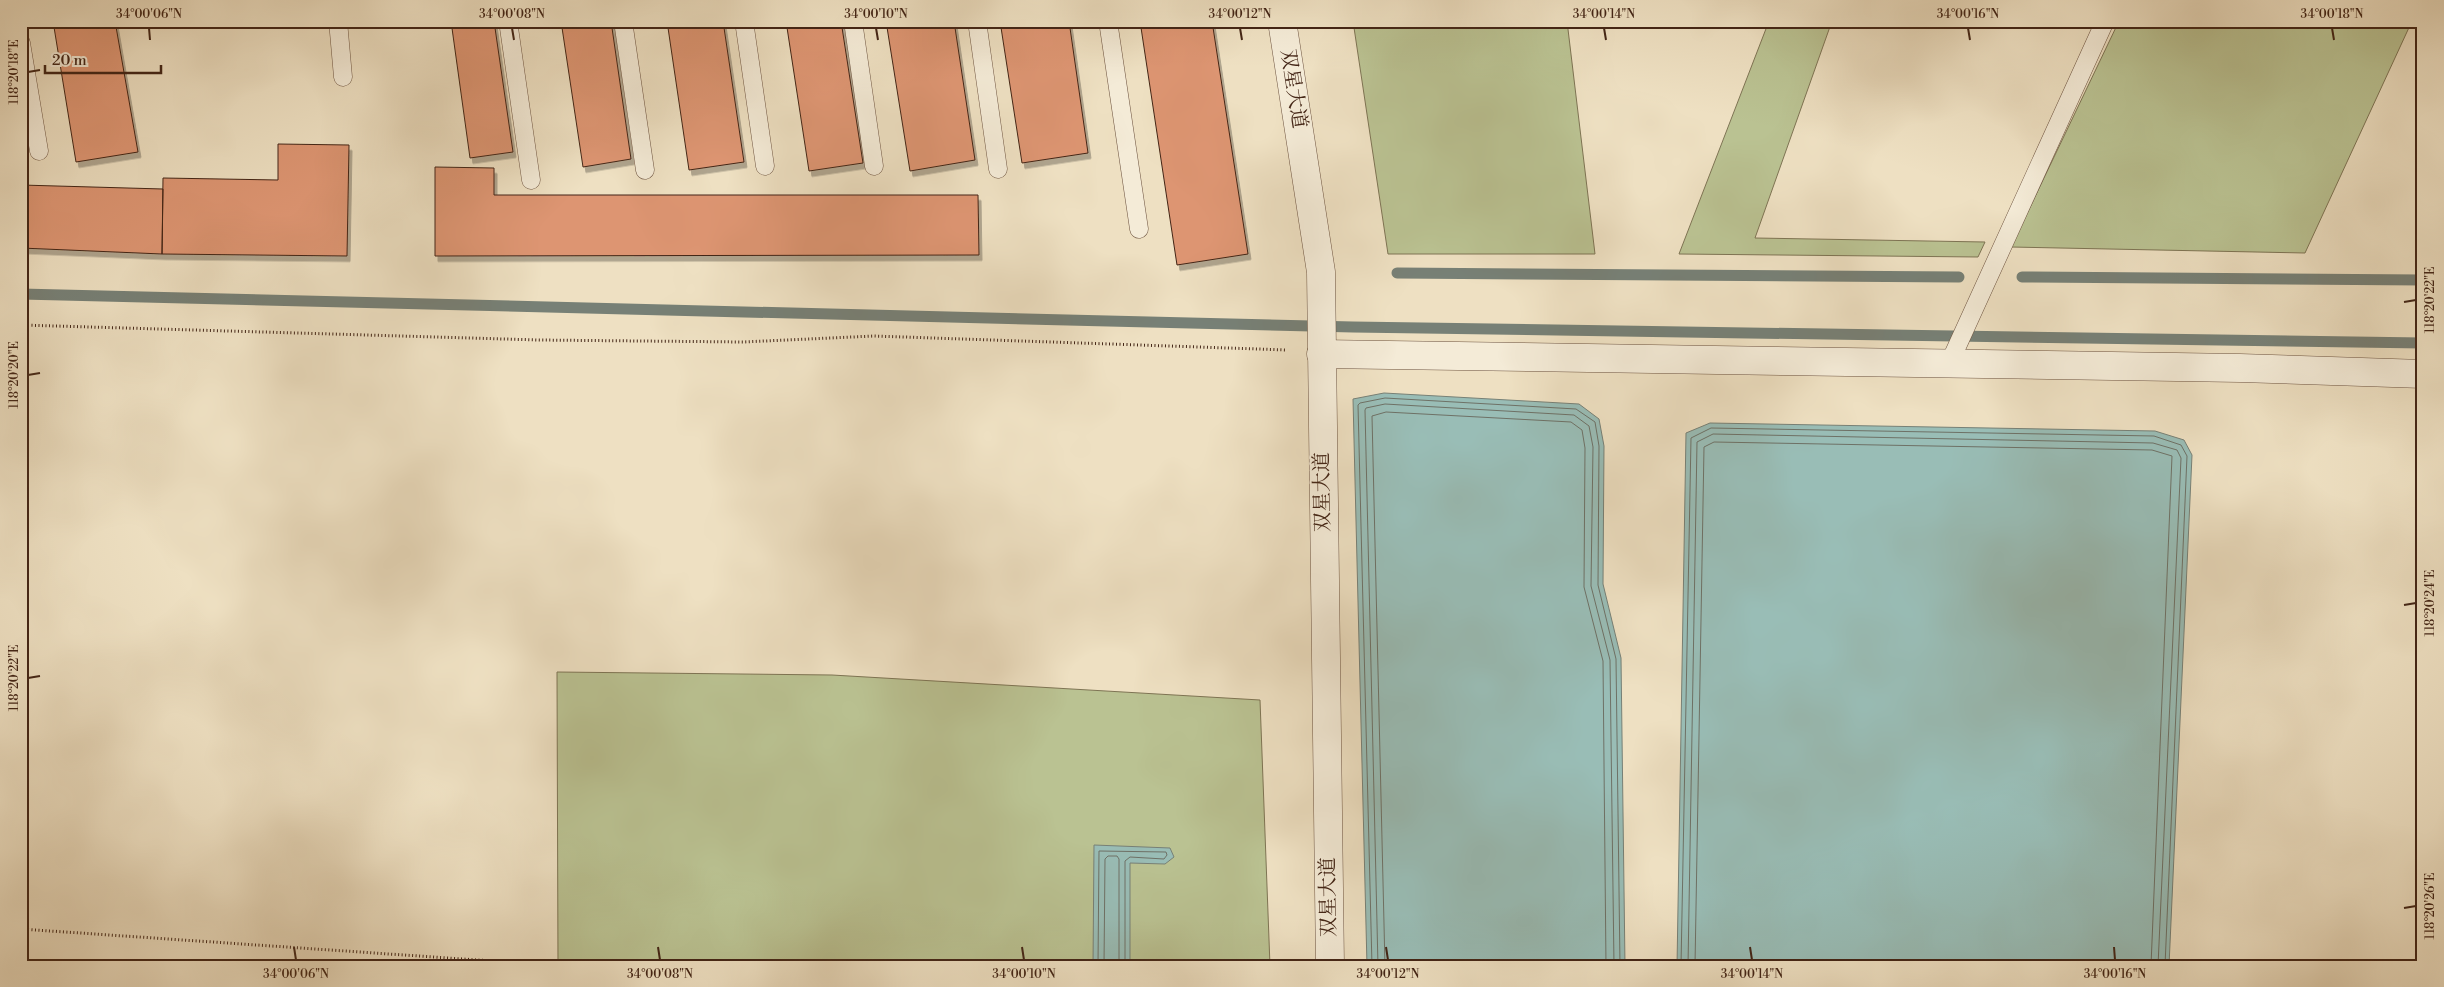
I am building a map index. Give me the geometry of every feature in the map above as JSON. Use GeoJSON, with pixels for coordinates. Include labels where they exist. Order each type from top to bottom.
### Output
{"type":"FeatureCollection","features":[{"type":"Feature","properties":{"kind":"street","name":"双星大道"},"geometry":{"type":"LineString","coordinates":[[1282,21],[1321,272],[1330,966]]}},
{"type":"Feature","properties":{"kind":"street"},"geometry":{"type":"LineString","coordinates":[[1321,350],[2423,374]]}},
{"type":"Feature","properties":{"kind":"lane"},"geometry":{"type":"LineString","coordinates":[[338,21],[343,77]]}},
{"type":"Feature","properties":{"kind":"lane"},"geometry":{"type":"LineString","coordinates":[[508,21],[531,180]]}},
{"type":"Feature","properties":{"kind":"lane"},"geometry":{"type":"LineString","coordinates":[[623,21],[645,170]]}},
{"type":"Feature","properties":{"kind":"lane"},"geometry":{"type":"LineString","coordinates":[[744,21],[765,166]]}},
{"type":"Feature","properties":{"kind":"lane"},"geometry":{"type":"LineString","coordinates":[[853,21],[874,166]]}},
{"type":"Feature","properties":{"kind":"lane"},"geometry":{"type":"LineString","coordinates":[[976,21],[998,169]]}},
{"type":"Feature","properties":{"kind":"lane"},"geometry":{"type":"LineString","coordinates":[[1108,21],[1139,229]]}},
{"type":"Feature","properties":{"kind":"lane"},"geometry":{"type":"LineString","coordinates":[[1949,364],[2105,21]]}},
{"type":"Feature","properties":{"kind":"lane"},"geometry":{"type":"LineString","coordinates":[[21,43],[39,151]]}},
{"type":"Feature","properties":{"kind":"path"},"geometry":{"type":"LineString","coordinates":[[21,325],[569,340],[744,342],[874,336],[1321,350]]}},
{"type":"Feature","properties":{"kind":"path"},"geometry":{"type":"LineString","coordinates":[[21,929],[566,966]]}},
{"type":"Feature","properties":{"kind":"green space"},"geometry":{"type":"Polygon","coordinates":[[[1353,21],[1567,21],[1595,254],[1388,254],[1353,21]]]}},
{"type":"Feature","properties":{"kind":"green space"},"geometry":{"type":"Polygon","coordinates":[[[1769,21],[1832,21],[1755,238],[1985,242],[1978,257],[1679,254],[1769,21]]]}},
{"type":"Feature","properties":{"kind":"green space"},"geometry":{"type":"Polygon","coordinates":[[[2119,21],[2412,21],[2305,253],[2011,247],[2119,21]]]}},
{"type":"Feature","properties":{"kind":"green space"},"geometry":{"type":"Polygon","coordinates":[[[557,672],[832,675],[1260,700],[1270,966],[558,966],[557,672]]]}},
{"type":"Feature","properties":{"kind":"water"},"geometry":{"type":"Polygon","coordinates":[[[1384,393],[1579,404],[1599,419],[1604,446],[1603,584],[1621,658],[1625,966],[1367,966],[1353,399],[1384,393]]]}},
{"type":"Feature","properties":{"kind":"water"},"geometry":{"type":"Polygon","coordinates":[[[1710,423],[2155,431],[2184,440],[2192,455],[2169,966],[1677,966],[1686,433],[1710,423]]]}},
{"type":"Feature","properties":{"kind":"water"},"geometry":{"type":"Polygon","coordinates":[[[1094,845],[1170,848],[1174,857],[1165,864],[1130,863],[1130,966],[1093,966],[1094,845]]]}},
{"type":"Feature","properties":{"kind":"building"},"geometry":{"type":"Polygon","coordinates":[[[53,21],[115,21],[138,152],[76,162],[53,21]]]}},
{"type":"Feature","properties":{"kind":"building"},"geometry":{"type":"Polygon","coordinates":[[[451,21],[494,21],[513,152],[470,158],[451,21]]]}},
{"type":"Feature","properties":{"kind":"building"},"geometry":{"type":"Polygon","coordinates":[[[561,21],[611,21],[631,159],[583,167],[561,21]]]}},
{"type":"Feature","properties":{"kind":"building"},"geometry":{"type":"Polygon","coordinates":[[[667,21],[723,21],[744,162],[689,170],[667,21]]]}},
{"type":"Feature","properties":{"kind":"building"},"geometry":{"type":"Polygon","coordinates":[[[786,21],[841,21],[863,163],[809,171],[786,21]]]}},
{"type":"Feature","properties":{"kind":"building"},"geometry":{"type":"Polygon","coordinates":[[[886,21],[954,21],[975,160],[910,171],[886,21]]]}},
{"type":"Feature","properties":{"kind":"building"},"geometry":{"type":"Polygon","coordinates":[[[1000,21],[1069,21],[1088,153],[1022,163],[1000,21]]]}},
{"type":"Feature","properties":{"kind":"building"},"geometry":{"type":"Polygon","coordinates":[[[1140,21],[1212,21],[1248,254],[1177,265],[1140,21]]]}},
{"type":"Feature","properties":{"kind":"building"},"geometry":{"type":"Polygon","coordinates":[[[278,144],[349,145],[347,256],[162,254],[163,178],[278,180],[278,144]]]}},
{"type":"Feature","properties":{"kind":"building"},"geometry":{"type":"Polygon","coordinates":[[[435,167],[494,168],[494,195],[978,195],[979,255],[435,256],[435,167]]]}},
{"type":"Feature","properties":{"kind":"building"},"geometry":{"type":"Polygon","coordinates":[[[21,185],[163,189],[162,254],[21,248],[21,185]]]}},
{"type":"Feature","properties":{"kind":"waterway"},"geometry":{"type":"LineString","coordinates":[[1397,273],[1959,277]]}},
{"type":"Feature","properties":{"kind":"waterway"},"geometry":{"type":"LineString","coordinates":[[2022,277],[2423,280]]}},
{"type":"Feature","properties":{"kind":"waterway"},"geometry":{"type":"LineString","coordinates":[[21,294],[1353,327],[2423,343]]}}]}
